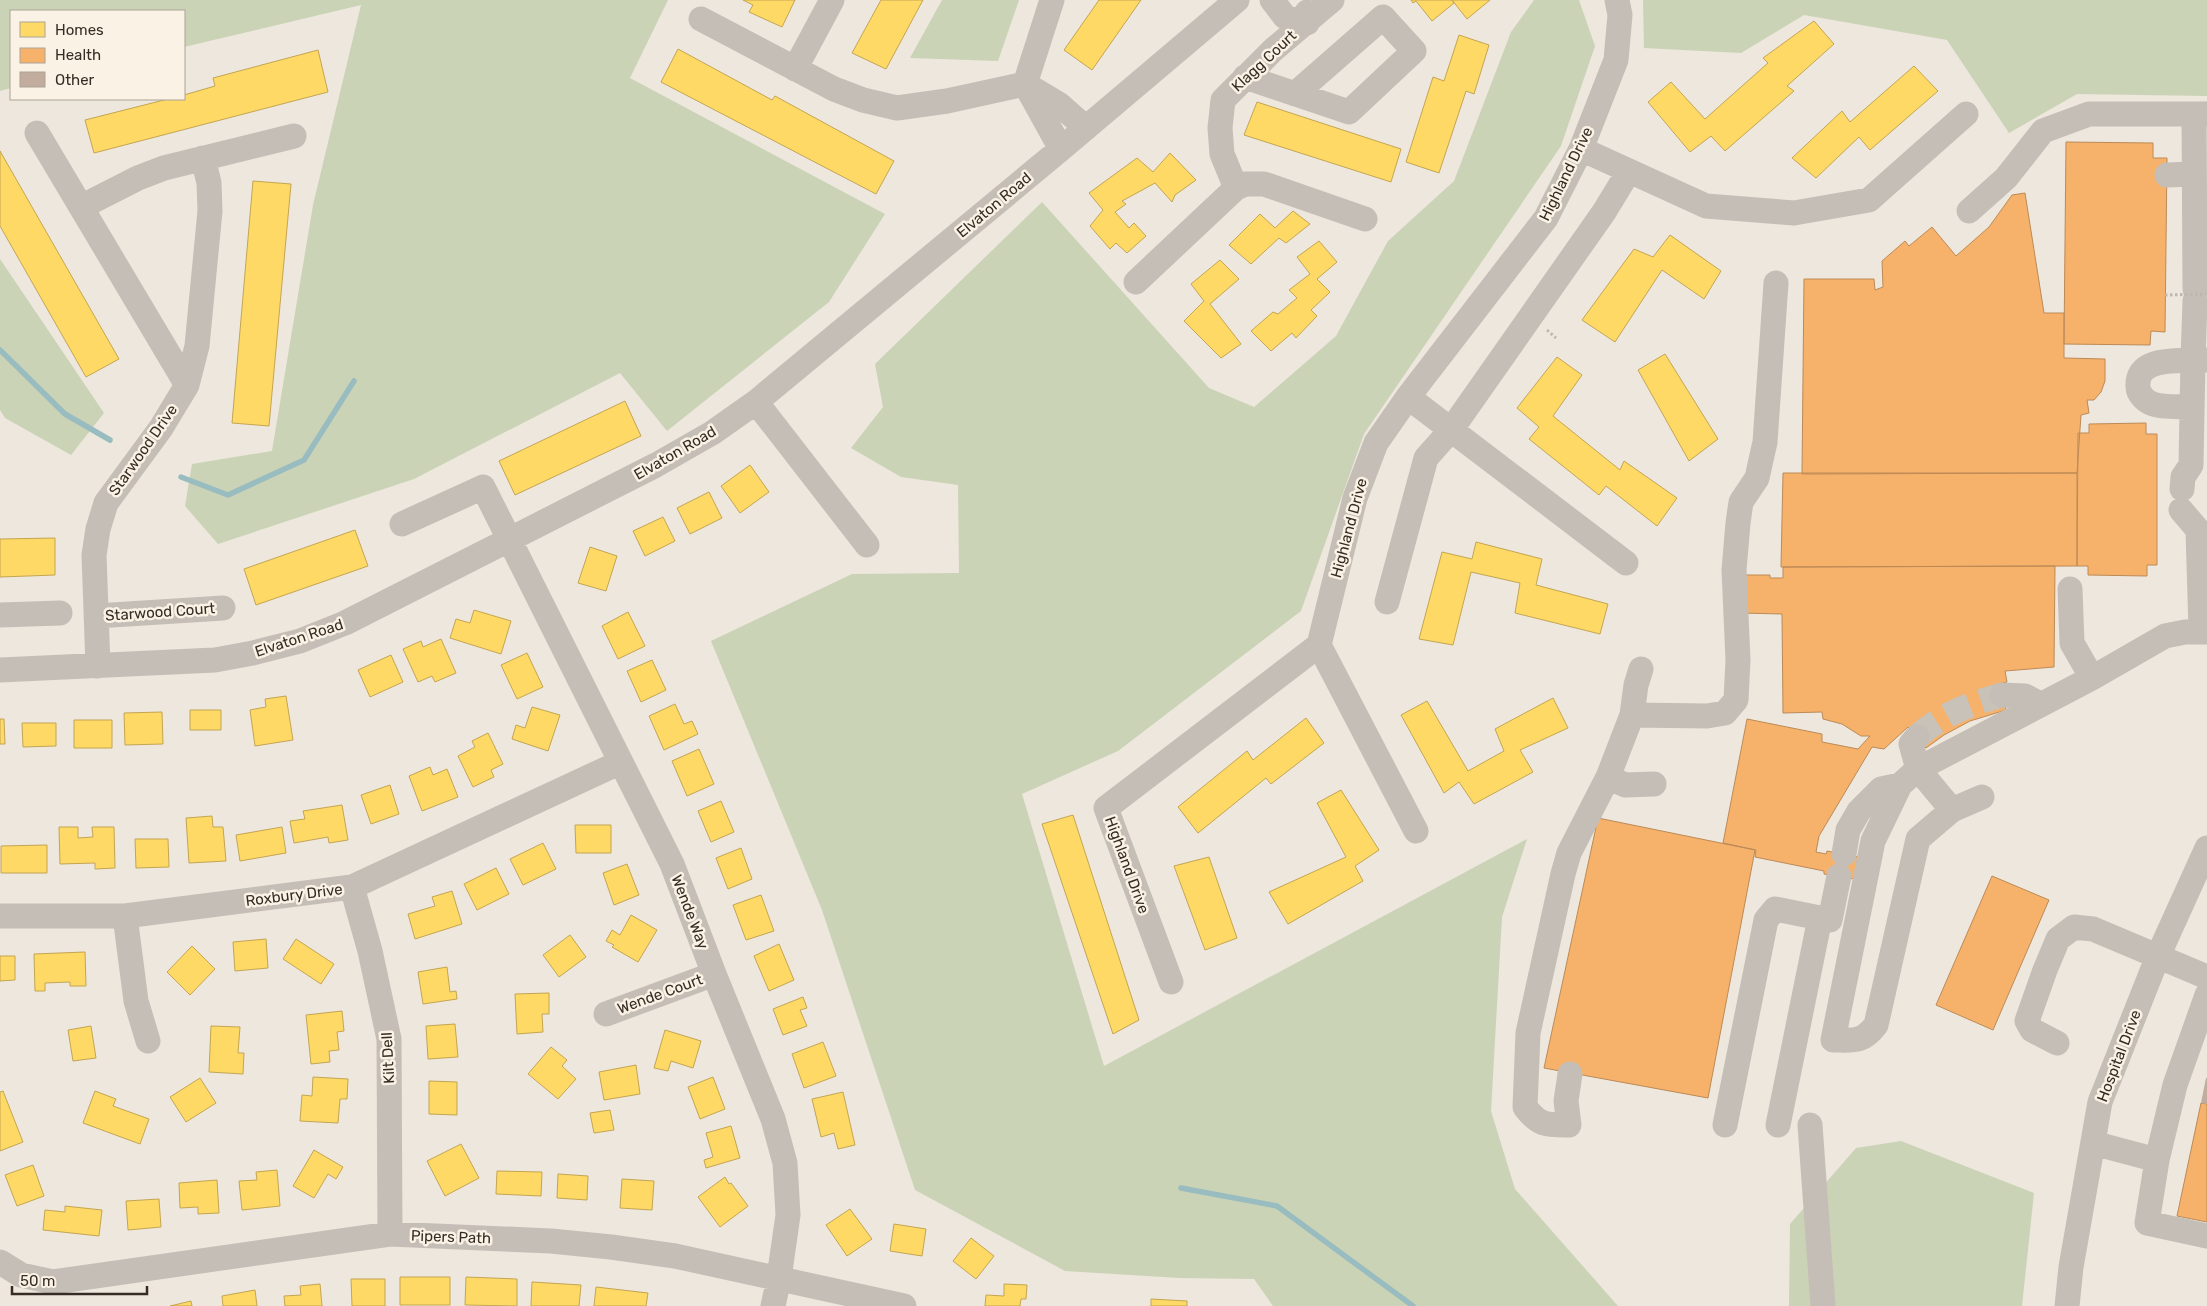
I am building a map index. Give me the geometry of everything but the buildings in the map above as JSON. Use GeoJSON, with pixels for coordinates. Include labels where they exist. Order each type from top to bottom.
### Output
{"type":"FeatureCollection","features":[{"type":"Feature","properties":{"kind":"street"},"geometry":{"type":"LineString","coordinates":[[795,70],[832,0]]}},
{"type":"Feature","properties":{"kind":"street"},"geometry":{"type":"LineString","coordinates":[[1052,0],[1025,84],[1062,149]]}},
{"type":"Feature","properties":{"kind":"street","name":"Elvaton Road"},"geometry":{"type":"LineString","coordinates":[[0,670],[215,660],[300,641],[345,623],[656,465],[712,433],[756,402],[1062,149],[1236,0]]}},
{"type":"Feature","properties":{"kind":"street","name":"Klagg Court"},"geometry":{"type":"LineString","coordinates":[[1272,0],[1285,17],[1307,11],[1332,0]]}},
{"type":"Feature","properties":{"kind":"street","name":"Highland Drive"},"geometry":{"type":"LineString","coordinates":[[1171,982],[1106,808],[1319,646],[1355,498],[1376,443],[1408,397],[1546,218],[1581,149],[1616,60],[1620,15],[1616,0]]}},
{"type":"Feature","properties":{"kind":"street","name":"Klagg Court"},"geometry":{"type":"LineString","coordinates":[[1236,188],[1222,154],[1220,128],[1223,100],[1273,50],[1307,11]]}},
{"type":"Feature","properties":{"kind":"street"},"geometry":{"type":"LineString","coordinates":[[702,19],[795,70],[862,100],[897,108],[947,101],[1025,84],[1060,105],[1086,128]]}},
{"type":"Feature","properties":{"kind":"street"},"geometry":{"type":"LineString","coordinates":[[1245,77],[1295,94]]}},
{"type":"Feature","properties":{"kind":"street"},"geometry":{"type":"LineString","coordinates":[[1581,149],[1706,206],[1794,214],[1869,200],[1966,114]]}},
{"type":"Feature","properties":{"kind":"street"},"geometry":{"type":"LineString","coordinates":[[1969,211],[2006,178],[2042,131],[2089,114],[2200,114],[2194,174],[2200,360],[2192,407],[2199,469],[2183,477],[2182,500],[2203,526],[2204,631],[2165,636],[2092,678],[1918,769],[1900,785],[1873,841],[1834,1040],[1860,1040],[1868,1035],[1876,1025],[1918,839],[1952,810],[1982,797]]}},
{"type":"Feature","properties":{"kind":"street"},"geometry":{"type":"LineString","coordinates":[[37,133],[187,385]]}},
{"type":"Feature","properties":{"kind":"street"},"geometry":{"type":"LineString","coordinates":[[81,207],[138,178],[164,168],[294,136]]}},
{"type":"Feature","properties":{"kind":"street","name":"Starwood Drive"},"geometry":{"type":"LineString","coordinates":[[98,666],[94,554],[98,528],[106,503],[161,428],[187,385],[197,346],[210,211],[209,183],[203,158]]}},
{"type":"Feature","properties":{"kind":"street"},"geometry":{"type":"LineString","coordinates":[[1386,602],[1426,458],[1451,430],[1604,212],[1629,171]]}},
{"type":"Feature","properties":{"kind":"street"},"geometry":{"type":"LineString","coordinates":[[2167,175],[2194,174]]}},
{"type":"Feature","properties":{"kind":"street"},"geometry":{"type":"LineString","coordinates":[[1136,282],[1236,188],[1245,184],[1264,184],[1365,219]]}},
{"type":"Feature","properties":{"kind":"street"},"geometry":{"type":"LineString","coordinates":[[1632,715],[1707,716],[1725,713],[1736,700],[1738,660],[1734,570],[1741,502],[1757,478],[1765,442],[1776,283]]}},
{"type":"Feature","properties":{"kind":"street"},"geometry":{"type":"LineString","coordinates":[[2192,407],[2153,404],[2144,398],[2138,390],[2138,378],[2145,368],[2160,362],[2200,360]]}},
{"type":"Feature","properties":{"kind":"street"},"geometry":{"type":"LineString","coordinates":[[1408,397],[1626,563]]}},
{"type":"Feature","properties":{"kind":"street"},"geometry":{"type":"LineString","coordinates":[[756,402],[867,546]]}},
{"type":"Feature","properties":{"kind":"street","name":"Wende Way"},"geometry":{"type":"LineString","coordinates":[[402,524],[483,487],[672,864],[714,974],[773,1118],[784,1163],[788,1215],[779,1278],[772,1306]]}},
{"type":"Feature","properties":{"kind":"street"},"geometry":{"type":"LineString","coordinates":[[2070,589],[2072,643],[2092,678]]}},
{"type":"Feature","properties":{"kind":"street","name":"Starwood Court"},"geometry":{"type":"LineString","coordinates":[[96,616],[223,608]]}},
{"type":"Feature","properties":{"kind":"street"},"geometry":{"type":"LineString","coordinates":[[0,615],[60,612]]}},
{"type":"Feature","properties":{"kind":"street"},"geometry":{"type":"LineString","coordinates":[[1319,646],[1416,831]]}},
{"type":"Feature","properties":{"kind":"street"},"geometry":{"type":"LineString","coordinates":[[1570,1074],[1566,1101],[1569,1124],[1547,1125],[1533,1119],[1525,1107],[1530,1024],[1568,853],[1608,777],[1632,715],[1636,685],[1641,669]]}},
{"type":"Feature","properties":{"kind":"street"},"geometry":{"type":"LineString","coordinates":[[2002,695],[2025,696],[2040,704]]}},
{"type":"Feature","properties":{"kind":"street"},"geometry":{"type":"LineString","coordinates":[[1917,737],[1911,744],[1918,769],[1952,810]]}},
{"type":"Feature","properties":{"kind":"street","name":"Roxbury Drive"},"geometry":{"type":"LineString","coordinates":[[0,916],[125,916],[352,887],[621,762]]}},
{"type":"Feature","properties":{"kind":"street"},"geometry":{"type":"LineString","coordinates":[[1608,777],[1625,786],[1654,784]]}},
{"type":"Feature","properties":{"kind":"street"},"geometry":{"type":"LineString","coordinates":[[1778,1125],[1825,919],[1859,811],[1880,789],[1900,785]]}},
{"type":"Feature","properties":{"kind":"street"},"geometry":{"type":"LineString","coordinates":[[1844,854],[1873,841]]}},
{"type":"Feature","properties":{"kind":"street","name":"Hospital Drive"},"geometry":{"type":"LineString","coordinates":[[2067,1306],[2071,1268],[2100,1102],[2158,956],[2207,848]]}},
{"type":"Feature","properties":{"kind":"street","name":"Kilt Dell"},"geometry":{"type":"LineString","coordinates":[[352,887],[370,951],[389,1039],[390,1234]]}},
{"type":"Feature","properties":{"kind":"street"},"geometry":{"type":"LineString","coordinates":[[1725,1125],[1766,920],[1775,908],[1856,925]]}},
{"type":"Feature","properties":{"kind":"street"},"geometry":{"type":"LineString","coordinates":[[125,916],[136,1001],[148,1041]]}},
{"type":"Feature","properties":{"kind":"street"},"geometry":{"type":"LineString","coordinates":[[2057,1043],[2032,1030],[2027,1021],[2058,939],[2074,927],[2093,929],[2207,977]]}},
{"type":"Feature","properties":{"kind":"street","name":"Wende Court"},"geometry":{"type":"LineString","coordinates":[[606,1014],[714,974]]}},
{"type":"Feature","properties":{"kind":"street"},"geometry":{"type":"LineString","coordinates":[[2207,995],[2175,1085],[2157,1160],[2147,1223],[2207,1236]]}},
{"type":"Feature","properties":{"kind":"street"},"geometry":{"type":"LineString","coordinates":[[1810,1125],[1824,1306]]}},
{"type":"Feature","properties":{"kind":"street"},"geometry":{"type":"LineString","coordinates":[[2093,1143],[2157,1160]]}},
{"type":"Feature","properties":{"kind":"street","name":"Pipers Path"},"geometry":{"type":"LineString","coordinates":[[0,1262],[21,1275],[53,1282],[390,1234],[551,1241],[675,1256],[904,1306]]}},
{"type":"Feature","properties":{"kind":"path"},"geometry":{"type":"LineString","coordinates":[[2165,295],[2199,295]]}},
{"type":"Feature","properties":{"kind":"green space"},"geometry":{"type":"Polygon","coordinates":[[[0,0],[668,0],[630,78],[885,214],[829,302],[667,431],[620,373],[414,479],[218,544],[185,506],[192,464],[272,451],[313,205],[361,5],[185,47],[185,10],[10,10],[10,88],[0,91],[0,0]]]}},
{"type":"Feature","properties":{"kind":"green space"},"geometry":{"type":"Polygon","coordinates":[[[942,0],[1019,0],[998,61],[910,58],[942,0]]]}},
{"type":"Feature","properties":{"kind":"green space"},"geometry":{"type":"Polygon","coordinates":[[[1534,0],[1579,0],[1595,46],[1561,146],[1364,434],[1301,611],[1118,751],[1022,794],[1104,1066],[1527,839],[1502,917],[1491,1111],[1515,1189],[1618,1306],[1273,1306],[1254,1279],[1179,1278],[1065,1271],[915,1190],[822,910],[711,641],[852,574],[959,573],[958,485],[901,477],[851,448],[883,407],[875,364],[1042,202],[1209,388],[1254,407],[1336,336],[1388,241],[1454,181],[1511,32],[1534,0]]]}},
{"type":"Feature","properties":{"kind":"green space"},"geometry":{"type":"Polygon","coordinates":[[[1643,0],[2207,0],[2207,96],[2077,94],[2009,133],[1947,40],[1804,15],[1741,53],[1644,48],[1643,0]]]}},
{"type":"Feature","properties":{"kind":"green space"},"geometry":{"type":"Polygon","coordinates":[[[0,259],[104,413],[71,455],[5,418],[0,410],[0,259]]]}},
{"type":"Feature","properties":{"kind":"green space"},"geometry":{"type":"Polygon","coordinates":[[[1901,1141],[2034,1193],[2022,1306],[1789,1306],[1790,1224],[1856,1148],[1901,1141]]]}},
{"type":"Feature","properties":{"kind":"waterway"},"geometry":{"type":"LineString","coordinates":[[0,350],[65,414],[110,440]]}},
{"type":"Feature","properties":{"kind":"waterway"},"geometry":{"type":"LineString","coordinates":[[181,477],[228,495],[304,460],[354,381]]}},
{"type":"Feature","properties":{"kind":"waterway"},"geometry":{"type":"LineString","coordinates":[[1181,1188],[1277,1206],[1413,1306]]}},
{"type":"Feature","properties":{"kind":"tunnel"},"geometry":{"type":"LineString","coordinates":[[1917,737],[1946,716],[1979,702],[2002,695]]}}]}
